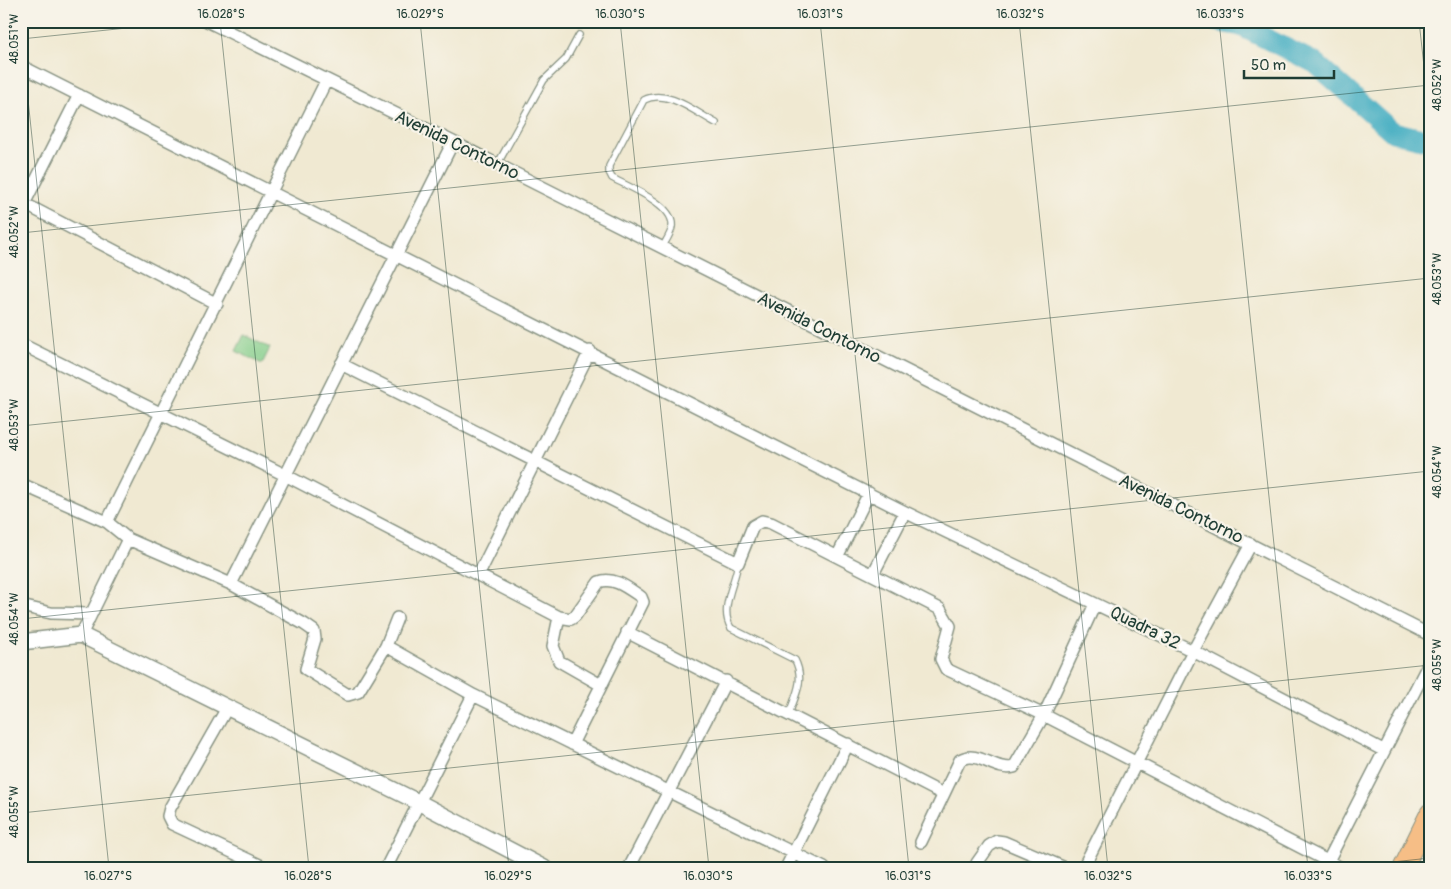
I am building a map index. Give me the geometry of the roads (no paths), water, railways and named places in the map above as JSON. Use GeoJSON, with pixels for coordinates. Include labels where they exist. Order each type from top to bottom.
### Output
{"type":"FeatureCollection","features":[{"type":"Feature","properties":{"kind":"main road"},"geometry":{"type":"LineString","coordinates":[[1403,868],[1430,813]]}},
{"type":"Feature","properties":{"kind":"street","name":"Avenida Contorno"},"geometry":{"type":"LineString","coordinates":[[207,21],[453,142],[956,398],[1430,635]]}},
{"type":"Feature","properties":{"kind":"street","name":"Quadra 32"},"geometry":{"type":"LineString","coordinates":[[21,66],[590,351],[905,512],[1193,651],[1383,750]]}},
{"type":"Feature","properties":{"kind":"street"},"geometry":{"type":"LineString","coordinates":[[107,522],[160,413],[217,304],[326,81]]}},
{"type":"Feature","properties":{"kind":"street"},"geometry":{"type":"LineString","coordinates":[[79,95],[22,205],[217,304]]}},
{"type":"Feature","properties":{"kind":"street"},"geometry":{"type":"LineString","coordinates":[[230,584],[453,142]]}},
{"type":"Feature","properties":{"kind":"street"},"geometry":{"type":"LineString","coordinates":[[21,344],[285,475],[559,617],[571,619],[599,582],[613,581],[642,599],[572,744]]}},
{"type":"Feature","properties":{"kind":"street"},"geometry":{"type":"LineString","coordinates":[[479,574],[533,462],[590,351]]}},
{"type":"Feature","properties":{"kind":"street"},"geometry":{"type":"LineString","coordinates":[[341,364],[738,564],[753,526],[762,521],[771,523],[838,555],[940,609],[946,616],[950,626],[941,659],[946,669],[1044,715],[1326,864],[1342,868]]}},
{"type":"Feature","properties":{"kind":"street"},"geometry":{"type":"LineString","coordinates":[[21,484],[107,522],[128,539],[230,584],[304,624],[314,631],[315,639],[306,669],[348,695],[358,692],[386,646],[397,618]]}},
{"type":"Feature","properties":{"kind":"street"},"geometry":{"type":"LineString","coordinates":[[838,555],[869,494]]}},
{"type":"Feature","properties":{"kind":"street"},"geometry":{"type":"LineString","coordinates":[[874,574],[905,512]]}},
{"type":"Feature","properties":{"kind":"street"},"geometry":{"type":"LineString","coordinates":[[81,635],[128,539]]}},
{"type":"Feature","properties":{"kind":"street"},"geometry":{"type":"LineString","coordinates":[[1083,868],[1193,651],[1251,544]]}},
{"type":"Feature","properties":{"kind":"street"},"geometry":{"type":"LineString","coordinates":[[921,842],[960,760],[972,756],[1001,768],[1014,767],[1044,715],[1095,604]]}},
{"type":"Feature","properties":{"kind":"street"},"geometry":{"type":"LineString","coordinates":[[22,607],[51,614],[91,614]]}},
{"type":"Feature","properties":{"kind":"street"},"geometry":{"type":"LineString","coordinates":[[559,617],[553,646],[559,661],[602,685]]}},
{"type":"Feature","properties":{"kind":"street"},"geometry":{"type":"LineString","coordinates":[[627,632],[726,681],[943,794]]}},
{"type":"Feature","properties":{"kind":"street"},"geometry":{"type":"LineString","coordinates":[[21,642],[81,635],[418,802],[544,868]]}},
{"type":"Feature","properties":{"kind":"street"},"geometry":{"type":"LineString","coordinates":[[386,646],[473,695],[824,868]]}},
{"type":"Feature","properties":{"kind":"street"},"geometry":{"type":"LineString","coordinates":[[1326,864],[1430,661]]}},
{"type":"Feature","properties":{"kind":"street"},"geometry":{"type":"LineString","coordinates":[[629,868],[726,681]]}},
{"type":"Feature","properties":{"kind":"street"},"geometry":{"type":"LineString","coordinates":[[386,868],[473,695]]}},
{"type":"Feature","properties":{"kind":"street"},"geometry":{"type":"LineString","coordinates":[[227,708],[170,808],[168,816],[172,824],[266,868]]}},
{"type":"Feature","properties":{"kind":"street"},"geometry":{"type":"LineString","coordinates":[[786,868],[848,744]]}},
{"type":"Feature","properties":{"kind":"street"},"geometry":{"type":"LineString","coordinates":[[978,864],[990,846],[997,841],[1004,842],[1065,868]]}},
{"type":"Feature","properties":{"kind":"lane"},"geometry":{"type":"LineString","coordinates":[[497,165],[544,80],[566,59],[579,35]]}},
{"type":"Feature","properties":{"kind":"lane"},"geometry":{"type":"LineString","coordinates":[[662,248],[672,228],[671,216],[664,206],[612,178],[609,166],[644,100],[653,95],[664,96],[716,123]]}},
{"type":"Feature","properties":{"kind":"lane"},"geometry":{"type":"LineString","coordinates":[[738,564],[725,612],[727,621],[731,628],[795,660],[800,671],[801,681],[789,714]]}},
{"type":"Feature","properties":{"kind":"waterway"},"geometry":{"type":"LineString","coordinates":[[1215,21],[1241,26],[1315,63],[1393,132],[1430,141]]}}]}
